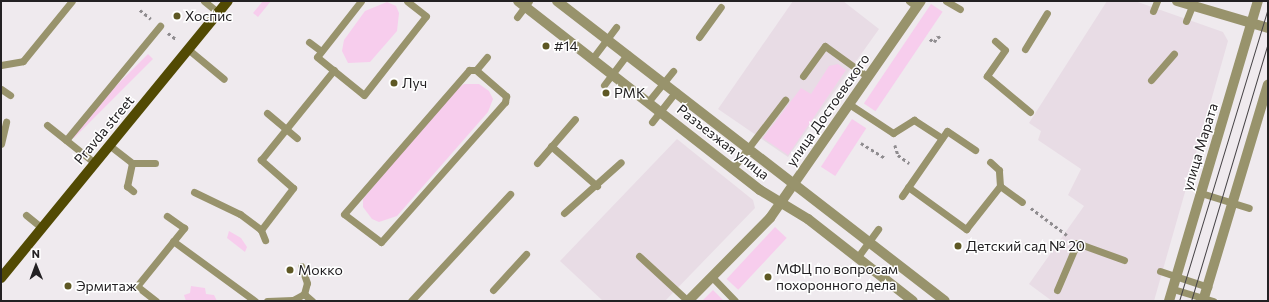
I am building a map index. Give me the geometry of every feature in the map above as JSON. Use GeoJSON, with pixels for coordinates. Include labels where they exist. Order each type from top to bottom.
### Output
{"type":"FeatureCollection","features":[{"type":"Feature","properties":{"kind":"main road","name":"Pravda street"},"geometry":{"type":"LineString","coordinates":[[1,278],[228,1]]}},
{"type":"Feature","properties":{"kind":"street","name":"Разъезжая улица"},"geometry":{"type":"LineString","coordinates":[[557,1],[750,147],[945,301]]}},
{"type":"Feature","properties":{"kind":"street"},"geometry":{"type":"LineString","coordinates":[[1177,1],[1268,28]]}},
{"type":"Feature","properties":{"kind":"street","name":"улица Марата"},"geometry":{"type":"LineString","coordinates":[[1169,301],[1258,1]]}},
{"type":"Feature","properties":{"kind":"street","name":"Разъезжая улица"},"geometry":{"type":"LineString","coordinates":[[524,3],[592,59],[733,168],[857,258],[913,301]]}},
{"type":"Feature","properties":{"kind":"street","name":"улица Достоевского"},"geometry":{"type":"LineString","coordinates":[[688,301],[781,203],[850,104],[915,3]]}},
{"type":"Feature","properties":{"kind":"street"},"geometry":{"type":"LineString","coordinates":[[1207,300],[1208,287],[1268,85]]}},
{"type":"Feature","properties":{"kind":"lane"},"geometry":{"type":"LineString","coordinates":[[1,65],[23,61],[72,1]]}},
{"type":"Feature","properties":{"kind":"lane"},"geometry":{"type":"LineString","coordinates":[[204,1],[219,13]]}},
{"type":"Feature","properties":{"kind":"lane"},"geometry":{"type":"LineString","coordinates":[[361,1],[317,57],[364,95],[426,16],[407,1]]}},
{"type":"Feature","properties":{"kind":"lane"},"geometry":{"type":"LineString","coordinates":[[946,1],[960,8]]}},
{"type":"Feature","properties":{"kind":"lane"},"geometry":{"type":"LineString","coordinates":[[1153,11],[1157,1]]}},
{"type":"Feature","properties":{"kind":"lane"},"geometry":{"type":"LineString","coordinates":[[517,17],[524,3]]}},
{"type":"Feature","properties":{"kind":"lane"},"geometry":{"type":"LineString","coordinates":[[1186,22],[1192,6]]}},
{"type":"Feature","properties":{"kind":"lane"},"geometry":{"type":"LineString","coordinates":[[699,37],[721,7]]}},
{"type":"Feature","properties":{"kind":"lane"},"geometry":{"type":"LineString","coordinates":[[1025,49],[1047,13]]}},
{"type":"Feature","properties":{"kind":"lane"},"geometry":{"type":"LineString","coordinates":[[66,140],[160,26]]}},
{"type":"Feature","properties":{"kind":"lane"},"geometry":{"type":"LineString","coordinates":[[592,59],[616,27]]}},
{"type":"Feature","properties":{"kind":"lane"},"geometry":{"type":"LineString","coordinates":[[995,41],[1005,50],[987,76],[1030,112]]}},
{"type":"Feature","properties":{"kind":"lane"},"geometry":{"type":"LineString","coordinates":[[309,42],[321,51]]}},
{"type":"Feature","properties":{"kind":"lane"},"geometry":{"type":"LineString","coordinates":[[803,76],[825,46],[868,77]]}},
{"type":"Feature","properties":{"kind":"lane"},"geometry":{"type":"LineString","coordinates":[[189,50],[224,78]]}},
{"type":"Feature","properties":{"kind":"lane"},"geometry":{"type":"LineString","coordinates":[[604,85],[627,54]]}},
{"type":"Feature","properties":{"kind":"lane"},"geometry":{"type":"LineString","coordinates":[[1151,80],[1174,54]]}},
{"type":"Feature","properties":{"kind":"lane"},"geometry":{"type":"LineString","coordinates":[[476,70],[486,57]]}},
{"type":"Feature","properties":{"kind":"lane"},"geometry":{"type":"LineString","coordinates":[[261,230],[293,188],[261,160],[334,70]]}},
{"type":"Feature","properties":{"kind":"lane"},"geometry":{"type":"LineString","coordinates":[[469,70],[476,70],[506,96],[506,102],[381,242],[344,214],[469,70]]}},
{"type":"Feature","properties":{"kind":"lane"},"geometry":{"type":"LineString","coordinates":[[648,102],[673,71]]}},
{"type":"Feature","properties":{"kind":"lane"},"geometry":{"type":"LineString","coordinates":[[1,89],[10,95]]}},
{"type":"Feature","properties":{"kind":"lane"},"geometry":{"type":"LineString","coordinates":[[652,122],[676,91]]}},
{"type":"Feature","properties":{"kind":"lane"},"geometry":{"type":"LineString","coordinates":[[733,168],[785,100]]}},
{"type":"Feature","properties":{"kind":"lane"},"geometry":{"type":"LineString","coordinates":[[850,104],[893,132],[916,118],[942,138]]}},
{"type":"Feature","properties":{"kind":"lane"},"geometry":{"type":"LineString","coordinates":[[267,113],[297,138]]}},
{"type":"Feature","properties":{"kind":"lane"},"geometry":{"type":"LineString","coordinates":[[537,163],[575,119]]}},
{"type":"Feature","properties":{"kind":"lane"},"geometry":{"type":"LineString","coordinates":[[1,144],[6,122]]}},
{"type":"Feature","properties":{"kind":"lane"},"geometry":{"type":"LineString","coordinates":[[47,125],[95,163]]}},
{"type":"Feature","properties":{"kind":"lane"},"geometry":{"type":"LineString","coordinates":[[902,196],[947,131],[975,150]]}},
{"type":"Feature","properties":{"kind":"lane"},"geometry":{"type":"LineString","coordinates":[[109,145],[132,163],[155,163]]}},
{"type":"Feature","properties":{"kind":"lane"},"geometry":{"type":"LineString","coordinates":[[551,146],[597,186]]}},
{"type":"Feature","properties":{"kind":"lane"},"geometry":{"type":"LineString","coordinates":[[564,213],[597,186],[621,162]]}},
{"type":"Feature","properties":{"kind":"lane"},"geometry":{"type":"LineString","coordinates":[[908,187],[966,229],[1000,186],[999,170],[990,162]]}},
{"type":"Feature","properties":{"kind":"lane"},"geometry":{"type":"LineString","coordinates":[[132,163],[127,186],[133,191]]}},
{"type":"Feature","properties":{"kind":"lane"},"geometry":{"type":"LineString","coordinates":[[1000,186],[1022,202]]}},
{"type":"Feature","properties":{"kind":"lane"},"geometry":{"type":"LineString","coordinates":[[194,192],[240,214],[261,230],[265,240]]}},
{"type":"Feature","properties":{"kind":"lane"},"geometry":{"type":"LineString","coordinates":[[413,300],[510,194]]}},
{"type":"Feature","properties":{"kind":"lane"},"geometry":{"type":"LineString","coordinates":[[1201,194],[1249,208]]}},
{"type":"Feature","properties":{"kind":"lane"},"geometry":{"type":"LineString","coordinates":[[26,215],[42,228]]}},
{"type":"Feature","properties":{"kind":"lane"},"geometry":{"type":"LineString","coordinates":[[156,301],[137,286],[184,228],[167,216]]}},
{"type":"Feature","properties":{"kind":"lane"},"geometry":{"type":"LineString","coordinates":[[857,258],[878,229]]}},
{"type":"Feature","properties":{"kind":"lane"},"geometry":{"type":"LineString","coordinates":[[173,241],[246,298],[255,301]]}},
{"type":"Feature","properties":{"kind":"lane"},"geometry":{"type":"LineString","coordinates":[[1057,290],[1077,243],[1124,260]]}},
{"type":"Feature","properties":{"kind":"lane"},"geometry":{"type":"LineString","coordinates":[[493,290],[526,254]]}},
{"type":"Feature","properties":{"kind":"lane"},"geometry":{"type":"LineString","coordinates":[[639,256],[688,301]]}},
{"type":"Feature","properties":{"kind":"lane"},"geometry":{"type":"LineString","coordinates":[[267,301],[293,300],[304,294],[307,283],[302,266]]}},
{"type":"Feature","properties":{"kind":"lane"},"geometry":{"type":"LineString","coordinates":[[1160,271],[1208,287]]}},
{"type":"Feature","properties":{"kind":"lane"},"geometry":{"type":"LineString","coordinates":[[712,277],[735,301]]}},
{"type":"Feature","properties":{"kind":"lane"},"geometry":{"type":"LineString","coordinates":[[1172,289],[1207,300]]}},
{"type":"Feature","properties":{"kind":"lane"},"geometry":{"type":"LineString","coordinates":[[304,294],[312,301]]}},
{"type":"Feature","properties":{"kind":"path"},"geometry":{"type":"LineString","coordinates":[[930,39],[934,42],[938,36],[940,38]]}},
{"type":"Feature","properties":{"kind":"path"},"geometry":{"type":"LineString","coordinates":[[893,132],[898,155],[919,170]]}},
{"type":"Feature","properties":{"kind":"path"},"geometry":{"type":"LineString","coordinates":[[861,143],[885,158]]}},
{"type":"Feature","properties":{"kind":"path"},"geometry":{"type":"LineString","coordinates":[[1022,202],[1077,243]]}},
{"type":"Feature","properties":{"kind":"shaded area"},"geometry":{"type":"Polygon","coordinates":[[[263,1],[271,1],[258,17],[253,13],[263,1]]]}},
{"type":"Feature","properties":{"kind":"shaded area"},"geometry":{"type":"Polygon","coordinates":[[[793,1],[843,1],[879,29],[788,157],[718,109],[793,1]]]}},
{"type":"Feature","properties":{"kind":"shaded area"},"geometry":{"type":"Polygon","coordinates":[[[1107,1],[1135,1],[1223,32],[1228,41],[1154,301],[1052,301],[1029,284],[1084,206],[1068,195],[1081,169],[1038,140],[1041,131],[1029,123],[1107,1]]]}},
{"type":"Feature","properties":{"kind":"shaded area"},"geometry":{"type":"Polygon","coordinates":[[[387,2],[396,6],[399,13],[397,31],[370,62],[348,63],[342,51],[344,40],[365,11],[387,2]]]}},
{"type":"Feature","properties":{"kind":"shaded area"},"geometry":{"type":"Polygon","coordinates":[[[931,4],[943,12],[876,111],[864,103],[931,4]]]}},
{"type":"Feature","properties":{"kind":"shaded area"},"geometry":{"type":"Polygon","coordinates":[[[148,54],[153,59],[74,138],[69,133],[148,54]]]}},
{"type":"Feature","properties":{"kind":"shaded area"},"geometry":{"type":"Polygon","coordinates":[[[838,64],[846,70],[788,155],[763,138],[801,88],[811,94],[829,66],[838,64]]]}},
{"type":"Feature","properties":{"kind":"shaded area"},"geometry":{"type":"Polygon","coordinates":[[[464,84],[479,84],[489,91],[493,99],[488,112],[397,216],[379,222],[372,219],[363,207],[363,199],[451,94],[464,84]]]}},
{"type":"Feature","properties":{"kind":"shaded area"},"geometry":{"type":"Polygon","coordinates":[[[852,119],[866,128],[835,176],[821,167],[852,119]]]}},
{"type":"Feature","properties":{"kind":"shaded area"},"geometry":{"type":"Polygon","coordinates":[[[677,139],[753,200],[755,208],[665,301],[603,301],[560,261],[677,139]]]}},
{"type":"Feature","properties":{"kind":"shaded area"},"geometry":{"type":"Polygon","coordinates":[[[775,227],[787,238],[738,290],[727,279],[775,227]]]}},
{"type":"Feature","properties":{"kind":"shaded area"},"geometry":{"type":"Polygon","coordinates":[[[229,231],[241,238],[247,247],[245,252],[227,238],[229,231]]]}},
{"type":"Feature","properties":{"kind":"shaded area"},"geometry":{"type":"Polygon","coordinates":[[[191,286],[205,288],[206,294],[214,295],[217,301],[186,301],[184,295],[190,293],[191,286]]]}},
{"type":"Feature","properties":{"kind":"shaded area"},"geometry":{"type":"Polygon","coordinates":[[[713,290],[724,301],[702,301],[713,290]]]}},
{"type":"Feature","properties":{"kind":"tram line"},"geometry":{"type":"LineString","coordinates":[[1179,301],[1268,8]]}},
{"type":"Feature","properties":{"kind":"tram line"},"geometry":{"type":"LineString","coordinates":[[1191,301],[1268,42]]}},
{"type":"Feature","properties":{"kind":"place","name":"Хоспис"},"geometry":{"type":"Point","coordinates":[177,16]}},
{"type":"Feature","properties":{"kind":"place","name":"#14"},"geometry":{"type":"Point","coordinates":[546,46]}},
{"type":"Feature","properties":{"kind":"place","name":"Луч"},"geometry":{"type":"Point","coordinates":[394,83]}},
{"type":"Feature","properties":{"kind":"place","name":"РМК"},"geometry":{"type":"Point","coordinates":[606,93]}},
{"type":"Feature","properties":{"kind":"place","name":"Детский сад № 20"},"geometry":{"type":"Point","coordinates":[958,246]}},
{"type":"Feature","properties":{"kind":"place","name":"Мокко"},"geometry":{"type":"Point","coordinates":[290,270]}},
{"type":"Feature","properties":{"kind":"place","name":"МФЦ по вопросам похоронного дела"},"geometry":{"type":"Point","coordinates":[768,277]}},
{"type":"Feature","properties":{"kind":"place","name":"Эрмитаж"},"geometry":{"type":"Point","coordinates":[68,286]}}]}
